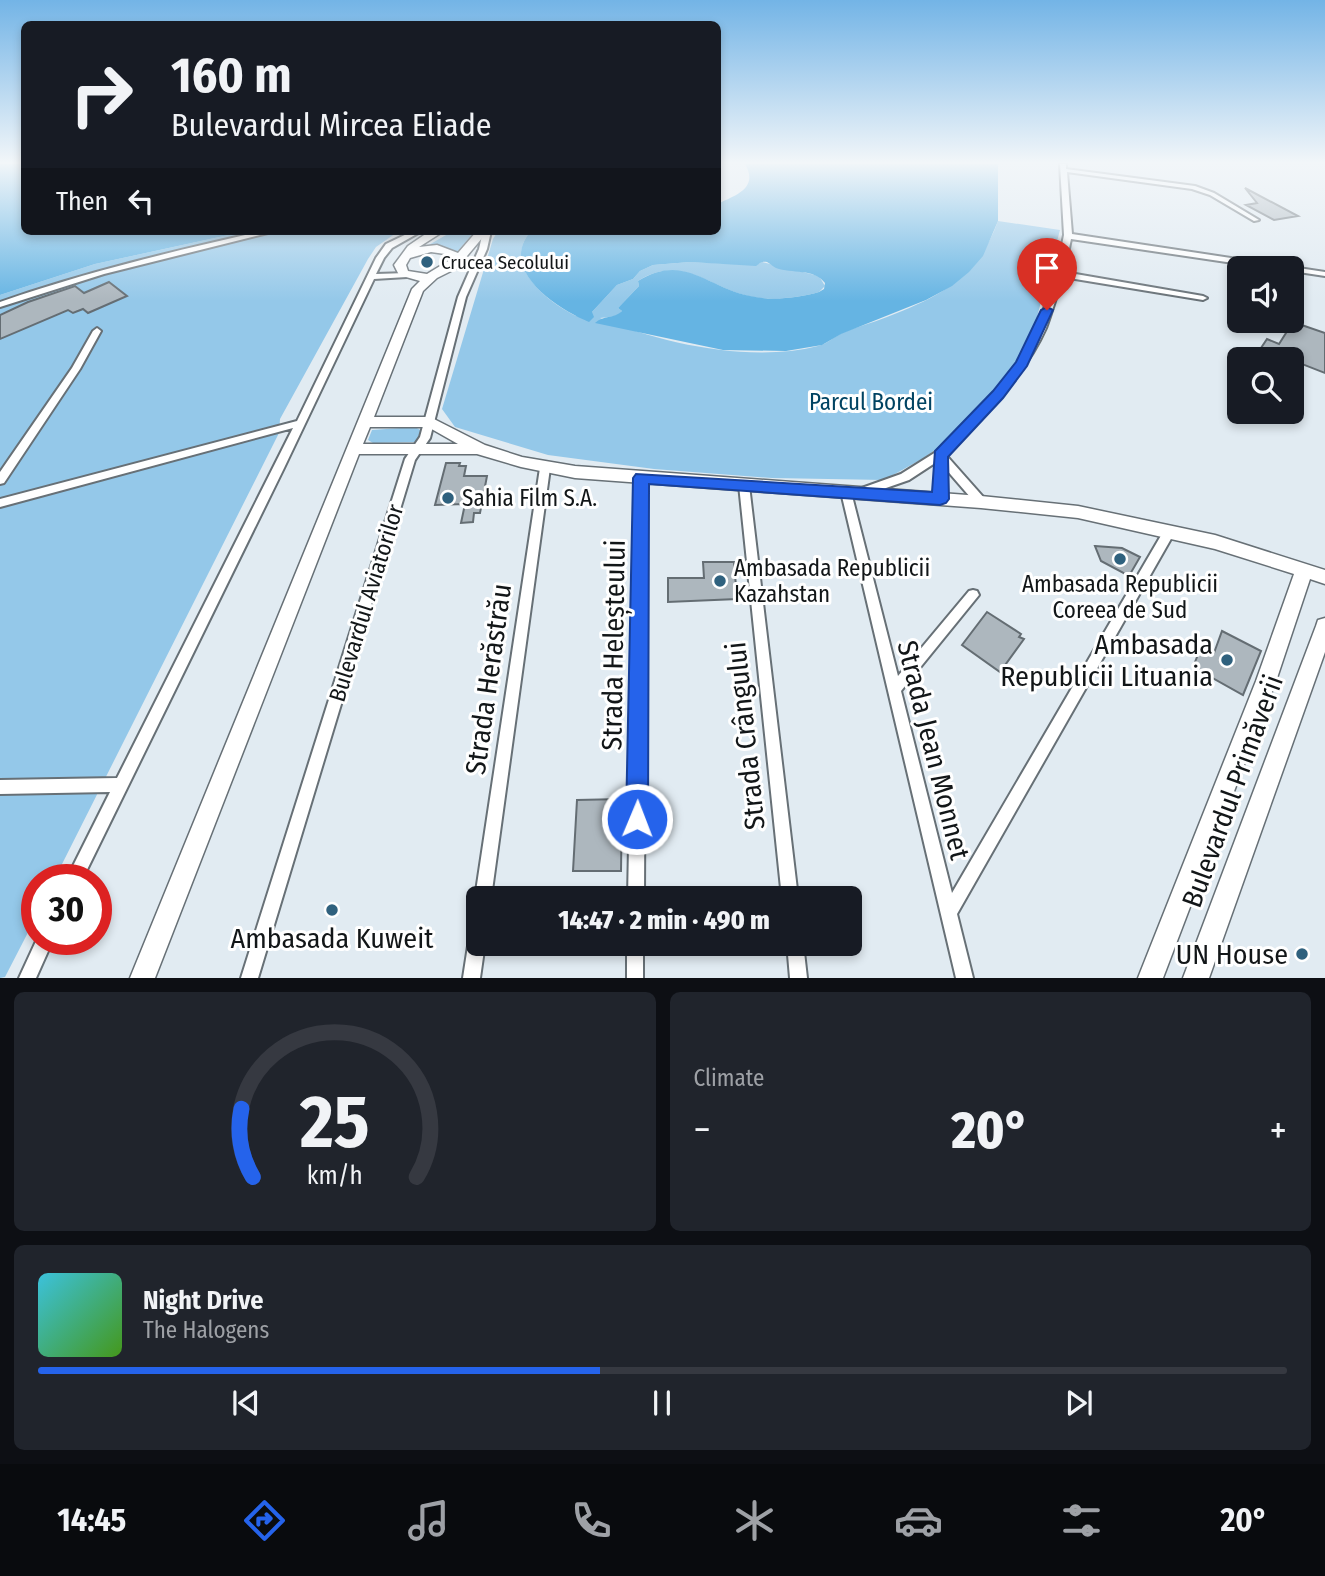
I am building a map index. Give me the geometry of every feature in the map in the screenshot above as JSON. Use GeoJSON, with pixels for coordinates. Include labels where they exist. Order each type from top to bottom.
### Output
{"type":"FeatureCollection","features":[{"type":"Feature","properties":{"kind":"street"},"geometry":{"type":"LineString","coordinates":[[854,492],[905,477],[940,455],[998,394],[1022,363],[1041,329],[1060,274],[1068,236],[1066,210]]}},
{"type":"Feature","properties":{"kind":"street"},"geometry":{"type":"LineString","coordinates":[[1240,210],[1256,219]]}},
{"type":"Feature","properties":{"kind":"street"},"geometry":{"type":"LineString","coordinates":[[0,305],[56,285],[141,261],[255,235]]}},
{"type":"Feature","properties":{"kind":"street"},"geometry":{"type":"LineString","coordinates":[[82,864],[301,424],[380,258],[389,246],[410,235]]}},
{"type":"Feature","properties":{"kind":"street"},"geometry":{"type":"LineString","coordinates":[[413,280],[401,270],[401,262],[411,247],[432,235]]}},
{"type":"Feature","properties":{"kind":"street"},"geometry":{"type":"LineString","coordinates":[[371,277],[413,280],[433,276],[453,266],[481,235]]}},
{"type":"Feature","properties":{"kind":"street","name":"Bulevardul Aviatorilor"},"geometry":{"type":"LineString","coordinates":[[249,978],[408,466],[430,422],[462,297],[483,248],[485,235]]}},
{"type":"Feature","properties":{"kind":"street"},"geometry":{"type":"LineString","coordinates":[[1068,236],[1227,260]]}},
{"type":"Feature","properties":{"kind":"street"},"geometry":{"type":"LineString","coordinates":[[371,277],[418,250],[439,248],[454,255],[456,260],[453,266]]}},
{"type":"Feature","properties":{"kind":"street"},"geometry":{"type":"LineString","coordinates":[[1304,271],[1325,274]]}},
{"type":"Feature","properties":{"kind":"street"},"geometry":{"type":"LineString","coordinates":[[1060,274],[1203,298]]}},
{"type":"Feature","properties":{"kind":"street"},"geometry":{"type":"LineString","coordinates":[[142,978],[358,444],[413,280]]}},
{"type":"Feature","properties":{"kind":"street"},"geometry":{"type":"LineString","coordinates":[[0,480],[76,369],[97,331]]}},
{"type":"Feature","properties":{"kind":"street"},"geometry":{"type":"LineString","coordinates":[[366,422],[430,422],[480,449],[545,468],[1078,512],[1170,530],[1315,573]]}},
{"type":"Feature","properties":{"kind":"street"},"geometry":{"type":"LineString","coordinates":[[0,503],[301,424]]}},
{"type":"Feature","properties":{"kind":"street"},"geometry":{"type":"LineString","coordinates":[[358,444],[480,449]]}},
{"type":"Feature","properties":{"kind":"street"},"geometry":{"type":"LineString","coordinates":[[940,455],[940,499]]}},
{"type":"Feature","properties":{"kind":"street"},"geometry":{"type":"LineString","coordinates":[[940,455],[981,502]]}},
{"type":"Feature","properties":{"kind":"street","name":"Strada Herăstrău"},"geometry":{"type":"LineString","coordinates":[[485,886],[545,468]]}},
{"type":"Feature","properties":{"kind":"street","name":"Strada Heleșteului"},"geometry":{"type":"LineString","coordinates":[[636,886],[641,478]]}},
{"type":"Feature","properties":{"kind":"street","name":"Strada Crângului"},"geometry":{"type":"LineString","coordinates":[[744,485],[789,886]]}},
{"type":"Feature","properties":{"kind":"street","name":"Strada Jean Monnet"},"geometry":{"type":"LineString","coordinates":[[854,492],[894,690],[965,978]]}},
{"type":"Feature","properties":{"kind":"street"},"geometry":{"type":"LineString","coordinates":[[949,913],[1170,530]]}},
{"type":"Feature","properties":{"kind":"street","name":"Bulevardul Primăverii"},"geometry":{"type":"LineString","coordinates":[[1150,978],[1266,681],[1315,573]]}},
{"type":"Feature","properties":{"kind":"street"},"geometry":{"type":"LineString","coordinates":[[894,690],[974,595]]}},
{"type":"Feature","properties":{"kind":"street","name":"Bulevardul Primăverii"},"geometry":{"type":"LineString","coordinates":[[1196,978],[1325,626]]}},
{"type":"Feature","properties":{"kind":"street"},"geometry":{"type":"LineString","coordinates":[[0,787],[120,785]]}},
{"type":"Feature","properties":{"kind":"street"},"geometry":{"type":"LineString","coordinates":[[27,978],[38,955]]}},
{"type":"Feature","properties":{"kind":"street"},"geometry":{"type":"LineString","coordinates":[[471,978],[474,956]]}},
{"type":"Feature","properties":{"kind":"street"},"geometry":{"type":"LineString","coordinates":[[635,956],[635,978]]}},
{"type":"Feature","properties":{"kind":"street"},"geometry":{"type":"LineString","coordinates":[[796,956],[799,978]]}},
{"type":"Feature","properties":{"kind":"green space","name":"Parcul Bordei"},"geometry":{"type":"Polygon","coordinates":[[[998,221],[1060,230],[1032,336],[1014,369],[951,439],[884,480],[772,478],[654,469],[548,455],[455,427],[442,409],[496,235],[529,235],[523,244],[521,257],[531,281],[553,302],[576,316],[592,312],[617,285],[633,279],[640,271],[653,265],[690,262],[756,265],[762,262],[819,276],[825,286],[819,292],[775,299],[748,296],[694,275],[668,271],[638,281],[639,286],[618,308],[622,311],[617,316],[600,318],[679,343],[765,352],[792,351],[821,345],[842,333],[924,301],[968,271],[989,241],[998,221]]]}},
{"type":"Feature","properties":{"kind":"green space"},"geometry":{"type":"Polygon","coordinates":[[[229,235],[393,235],[376,247],[368,259],[280,419],[279,433],[62,864],[21,864],[21,946],[5,977],[0,978],[0,295],[95,264],[229,235]]]}},
{"type":"Feature","properties":{"kind":"green space"},"geometry":{"type":"Polygon","coordinates":[[[446,235],[472,235],[457,252],[445,247],[427,246],[446,235]]]}},
{"type":"Feature","properties":{"kind":"green space"},"geometry":{"type":"Polygon","coordinates":[[[415,427],[422,431],[417,442],[373,443],[368,440],[372,430],[415,427]]]}},
{"type":"Feature","properties":{"kind":"shaded area"},"geometry":{"type":"Polygon","coordinates":[[[0,210],[21,210],[21,235],[229,235],[95,264],[0,295],[0,210]]]}},
{"type":"Feature","properties":{"kind":"shaded area"},"geometry":{"type":"Polygon","coordinates":[[[721,210],[998,210],[998,221],[983,256],[952,286],[926,300],[841,334],[822,345],[786,351],[723,350],[595,323],[622,311],[618,308],[639,286],[638,281],[654,273],[683,271],[735,292],[776,299],[824,289],[825,283],[815,275],[782,270],[765,262],[756,266],[690,262],[653,265],[640,271],[633,279],[617,285],[592,312],[594,317],[589,322],[562,308],[536,286],[526,274],[521,260],[522,246],[529,235],[721,235],[721,210]]]}},
{"type":"Feature","properties":{"kind":"building"},"geometry":{"type":"Polygon","coordinates":[[[1255,210],[1286,210],[1298,216],[1274,220],[1255,210]]]}},
{"type":"Feature","properties":{"kind":"building"},"geometry":{"type":"Polygon","coordinates":[[[109,282],[127,296],[88,313],[83,309],[73,313],[68,310],[0,339],[0,315],[75,286],[84,293],[109,282]]]}},
{"type":"Feature","properties":{"kind":"building"},"geometry":{"type":"Polygon","coordinates":[[[1304,326],[1325,333],[1325,373],[1304,365],[1304,347],[1262,347],[1267,339],[1279,344],[1286,333],[1304,333],[1304,326]]]}},
{"type":"Feature","properties":{"kind":"building","name":"Sahia Film S.A."},"geometry":{"type":"Polygon","coordinates":[[[446,463],[466,466],[464,476],[487,476],[480,513],[474,513],[473,522],[461,523],[465,504],[435,505],[446,463]]]}},
{"type":"Feature","properties":{"kind":"building","name":"Ambasada Republicii Coreea de Sud"},"geometry":{"type":"Polygon","coordinates":[[[1095,546],[1122,548],[1140,557],[1129,576],[1101,561],[1095,546]]]}},
{"type":"Feature","properties":{"kind":"building"},"geometry":{"type":"Polygon","coordinates":[[[703,562],[734,562],[737,599],[668,602],[668,578],[704,578],[703,562]]]}},
{"type":"Feature","properties":{"kind":"building"},"geometry":{"type":"Polygon","coordinates":[[[987,612],[1021,634],[1019,637],[1024,639],[1000,672],[962,645],[987,612]]]}},
{"type":"Feature","properties":{"kind":"building","name":"Ambasada Republicii Lituania"},"geometry":{"type":"Polygon","coordinates":[[[1222,631],[1261,651],[1243,695],[1193,667],[1201,647],[1214,653],[1222,631]]]}},
{"type":"Feature","properties":{"kind":"building"},"geometry":{"type":"Polygon","coordinates":[[[622,799],[621,871],[573,871],[577,800],[622,799]]]}},
{"type":"Feature","properties":{"kind":"place","name":"Crucea Secolului"},"geometry":{"type":"Point","coordinates":[427,262]}},
{"type":"Feature","properties":{"kind":"place","name":"Sahia Film S.A."},"geometry":{"type":"Point","coordinates":[448,498]}},
{"type":"Feature","properties":{"kind":"place","name":"Ambasada Republicii Coreea de Sud"},"geometry":{"type":"Point","coordinates":[1120,559]}},
{"type":"Feature","properties":{"kind":"place","name":"Ambasada Republicii Kazahstan"},"geometry":{"type":"Point","coordinates":[720,581]}},
{"type":"Feature","properties":{"kind":"place","name":"Ambasada Republicii Lituania"},"geometry":{"type":"Point","coordinates":[1227,660]}},
{"type":"Feature","properties":{"kind":"place","name":"Ambasada Kuweit"},"geometry":{"type":"Point","coordinates":[332,910]}},
{"type":"Feature","properties":{"kind":"place","name":"UN House"},"geometry":{"type":"Point","coordinates":[1302,954]}},
{"type":"Feature","properties":{"kind":"route"},"geometry":{"type":"LineString","coordinates":[[637,819],[641,478],[940,499],[940,455],[998,394],[1022,363],[1041,329],[1047,310]]}}]}
